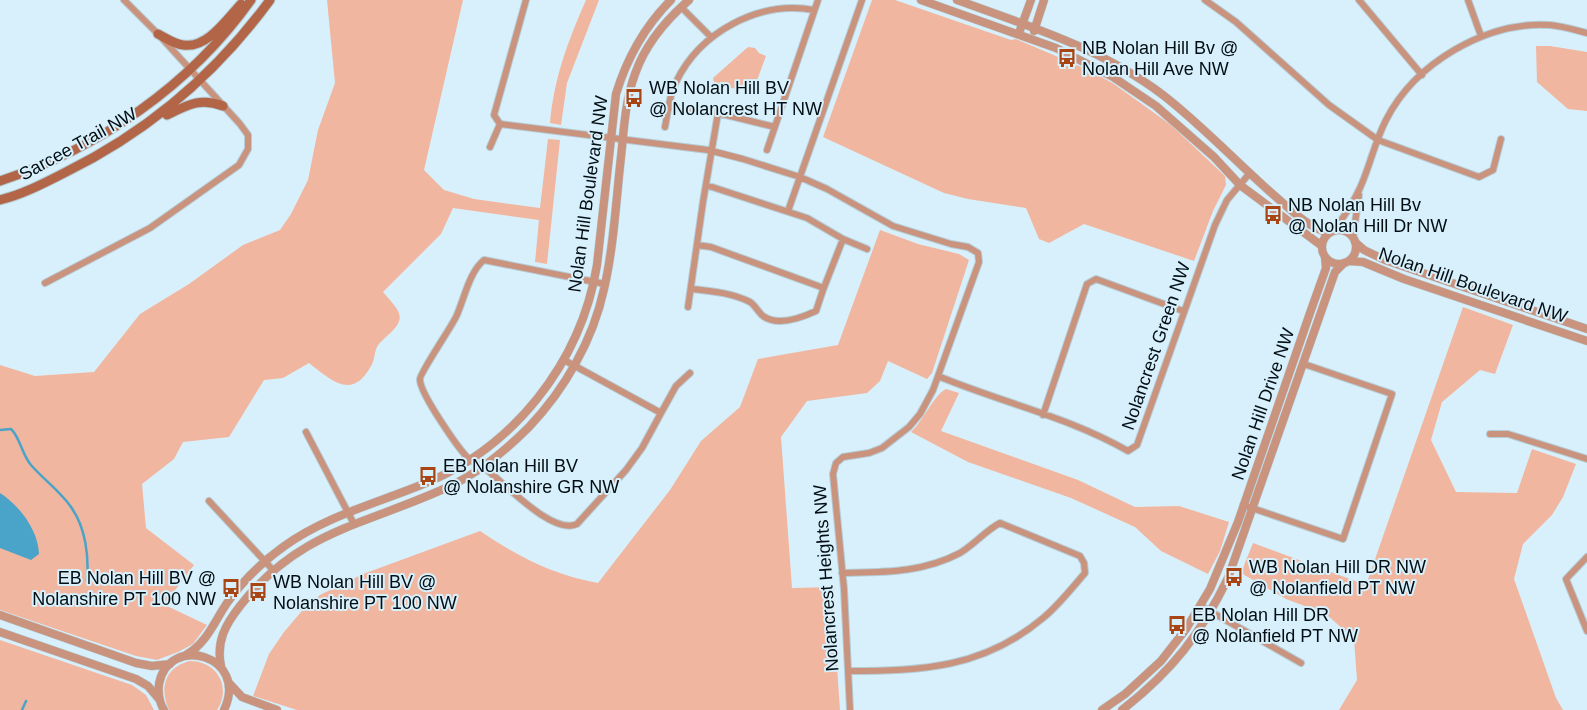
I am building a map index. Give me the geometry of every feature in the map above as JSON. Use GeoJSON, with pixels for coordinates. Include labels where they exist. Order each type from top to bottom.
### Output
{"type":"FeatureCollection","features":[{"type":"Feature","properties":{"kind":"main road"},"geometry":{"type":"LineString","coordinates":[[158,34],[183,45],[196,44],[210,36],[245,0]]}},
{"type":"Feature","properties":{"kind":"main road","name":"Sarcee Trail NW"},"geometry":{"type":"LineString","coordinates":[[0,181],[41,166],[102,135],[137,113],[189,70],[220,38],[251,0]]}},
{"type":"Feature","properties":{"kind":"main road","name":"Sarcee Trail NW"},"geometry":{"type":"LineString","coordinates":[[0,200],[22,194],[73,169],[114,146],[153,120],[200,82],[238,41],[270,0]]}},
{"type":"Feature","properties":{"kind":"main road"},"geometry":{"type":"LineString","coordinates":[[153,120],[196,102],[207,101],[223,106]]}},
{"type":"Feature","properties":{"kind":"street"},"geometry":{"type":"LineString","coordinates":[[45,283],[150,228],[238,166],[248,149],[248,135],[158,34],[124,0]]}},
{"type":"Feature","properties":{"kind":"street"},"geometry":{"type":"LineString","coordinates":[[490,147],[500,124],[494,116],[526,0]]}},
{"type":"Feature","properties":{"kind":"street","name":"Nolan Hill Boulevard NW"},"geometry":{"type":"LineString","coordinates":[[220,666],[218,647],[226,625],[253,589],[273,570],[314,541],[447,487],[476,464],[495,442],[511,428],[550,383],[564,360],[585,314],[594,282],[616,94],[628,59],[652,20],[671,0]]}},
{"type":"Feature","properties":{"kind":"street","name":"Nolan Hill Boulevard NW"},"geometry":{"type":"LineString","coordinates":[[170,664],[186,656],[204,642],[238,588],[264,561],[293,539],[349,513],[476,464],[502,452],[540,415],[574,366],[592,326],[605,284],[622,139],[629,91],[635,72],[654,38],[689,0]]}},
{"type":"Feature","properties":{"kind":"street"},"geometry":{"type":"LineString","coordinates":[[767,150],[818,0]]}},
{"type":"Feature","properties":{"kind":"street"},"geometry":{"type":"LineString","coordinates":[[788,211],[862,0]]}},
{"type":"Feature","properties":{"kind":"street"},"geometry":{"type":"LineString","coordinates":[[921,0],[1032,38],[1056,48],[1114,78],[1156,106],[1214,157],[1240,185],[1322,246],[1325,256],[1333,263],[1346,262],[1355,252],[1354,239],[1360,189]]}},
{"type":"Feature","properties":{"kind":"street"},"geometry":{"type":"LineString","coordinates":[[957,0],[1035,27],[1123,68],[1163,96],[1249,174],[1307,222],[1332,231],[1345,230],[1354,239]]}},
{"type":"Feature","properties":{"kind":"street"},"geometry":{"type":"LineString","coordinates":[[1019,33],[1031,0]]}},
{"type":"Feature","properties":{"kind":"street"},"geometry":{"type":"LineString","coordinates":[[1032,38],[1044,0]]}},
{"type":"Feature","properties":{"kind":"street"},"geometry":{"type":"LineString","coordinates":[[1205,0],[1236,22],[1329,105],[1378,140],[1478,177],[1493,170],[1501,139]]}},
{"type":"Feature","properties":{"kind":"street"},"geometry":{"type":"LineString","coordinates":[[1360,0],[1422,75]]}},
{"type":"Feature","properties":{"kind":"street"},"geometry":{"type":"LineString","coordinates":[[1468,0],[1481,36]]}},
{"type":"Feature","properties":{"kind":"street"},"geometry":{"type":"LineString","coordinates":[[665,127],[668,107],[675,83],[687,62],[710,36],[730,22],[764,8],[800,5],[814,10]]}},
{"type":"Feature","properties":{"kind":"street"},"geometry":{"type":"LineString","coordinates":[[681,7],[710,36]]}},
{"type":"Feature","properties":{"kind":"street"},"geometry":{"type":"LineString","coordinates":[[1322,246],[1346,214],[1360,189],[1386,119],[1409,88],[1422,75],[1449,54],[1481,36],[1526,26],[1550,25],[1587,33]]}},
{"type":"Feature","properties":{"kind":"street"},"geometry":{"type":"LineString","coordinates":[[668,107],[718,113],[775,127]]}},
{"type":"Feature","properties":{"kind":"street"},"geometry":{"type":"LineString","coordinates":[[688,308],[718,113]]}},
{"type":"Feature","properties":{"kind":"street","name":"Nolancrest Heights NW"},"geometry":{"type":"LineString","coordinates":[[500,124],[711,151],[800,177],[850,200],[893,226],[951,244],[968,247],[978,253],[979,262],[938,376],[920,414],[896,439],[882,448],[869,453],[843,457],[836,463],[833,474],[842,573],[850,710]]}},
{"type":"Feature","properties":{"kind":"street","name":"Nolancrest Green NW"},"geometry":{"type":"LineString","coordinates":[[938,376],[978,393],[1104,437],[1128,451],[1137,446],[1183,311],[1215,225],[1228,200],[1249,174]]}},
{"type":"Feature","properties":{"kind":"street"},"geometry":{"type":"LineString","coordinates":[[706,185],[807,218],[843,239],[867,249]]}},
{"type":"Feature","properties":{"kind":"street"},"geometry":{"type":"LineString","coordinates":[[692,289],[713,291],[740,298],[752,303],[764,316],[776,322],[803,317],[816,312],[843,239]]}},
{"type":"Feature","properties":{"kind":"street","name":"Nolan Hill Boulevard NW"},"geometry":{"type":"LineString","coordinates":[[1354,239],[1369,253],[1385,260],[1587,329]]}},
{"type":"Feature","properties":{"kind":"street"},"geometry":{"type":"LineString","coordinates":[[697,245],[711,247],[821,287],[823,290]]}},
{"type":"Feature","properties":{"kind":"street","name":"Nolan Hill Drive NW"},"geometry":{"type":"LineString","coordinates":[[1102,710],[1125,694],[1161,661],[1201,606],[1224,560],[1326,268],[1325,256]]}},
{"type":"Feature","properties":{"kind":"street"},"geometry":{"type":"LineString","coordinates":[[605,284],[484,260],[476,266],[456,318],[444,340],[421,372],[419,381],[437,415],[476,464],[532,508],[560,524],[571,527],[577,524],[626,470],[642,448],[676,386],[690,373]]}},
{"type":"Feature","properties":{"kind":"street","name":"Nolan Hill Boulevard NW"},"geometry":{"type":"LineString","coordinates":[[1346,262],[1363,262],[1587,341]]}},
{"type":"Feature","properties":{"kind":"street","name":"Nolan Hill Drive NW"},"geometry":{"type":"LineString","coordinates":[[1122,710],[1145,692],[1176,662],[1212,611],[1228,578],[1335,272],[1346,262]]}},
{"type":"Feature","properties":{"kind":"street"},"geometry":{"type":"LineString","coordinates":[[1043,415],[1087,284],[1096,279],[1183,311]]}},
{"type":"Feature","properties":{"kind":"street","name":"Nolan Hill Drive NW"},"geometry":{"type":"LineString","coordinates":[[1310,313],[1320,316]]}},
{"type":"Feature","properties":{"kind":"street"},"geometry":{"type":"LineString","coordinates":[[564,360],[661,413]]}},
{"type":"Feature","properties":{"kind":"street","name":"Nolan Hill Drive NW"},"geometry":{"type":"LineString","coordinates":[[1243,505],[1343,539],[1392,394],[1304,364]]}},
{"type":"Feature","properties":{"kind":"street"},"geometry":{"type":"LineString","coordinates":[[306,432],[354,524]]}},
{"type":"Feature","properties":{"kind":"street"},"geometry":{"type":"LineString","coordinates":[[1490,434],[1508,434],[1587,459]]}},
{"type":"Feature","properties":{"kind":"street"},"geometry":{"type":"LineString","coordinates":[[209,502],[273,570]]}},
{"type":"Feature","properties":{"kind":"street"},"geometry":{"type":"LineString","coordinates":[[842,573],[899,572],[930,566],[974,544],[990,528],[1000,523],[1080,556],[1084,563],[1084,574],[1043,618],[1012,640],[988,652],[932,668],[906,672],[848,671]]}},
{"type":"Feature","properties":{"kind":"street"},"geometry":{"type":"LineString","coordinates":[[1587,557],[1566,579],[1587,631]]}},
{"type":"Feature","properties":{"kind":"street"},"geometry":{"type":"LineString","coordinates":[[1201,606],[1301,663]]}},
{"type":"Feature","properties":{"kind":"street"},"geometry":{"type":"LineString","coordinates":[[0,616],[136,662],[152,666],[170,664]]}},
{"type":"Feature","properties":{"kind":"street"},"geometry":{"type":"LineString","coordinates":[[0,632],[136,679],[148,686],[159,698],[164,710]]}},
{"type":"Feature","properties":{"kind":"street"},"geometry":{"type":"LineString","coordinates":[[186,656],[205,656],[220,666],[229,683],[242,697],[278,710]]}},
{"type":"Feature","properties":{"kind":"street"},"geometry":{"type":"LineString","coordinates":[[159,698],[160,680],[170,664]]}},
{"type":"Feature","properties":{"kind":"street"},"geometry":{"type":"LineString","coordinates":[[224,710],[228,701],[229,683]]}},
{"type":"Feature","properties":{"kind":"shaded area"},"geometry":{"type":"Polygon","coordinates":[[[327,0],[463,0],[424,170],[444,190],[474,199],[540,208],[548,139],[560,140],[547,264],[535,262],[539,220],[453,208],[441,234],[383,292],[397,309],[400,319],[394,329],[376,349],[372,364],[364,377],[356,383],[349,385],[341,384],[325,376],[309,363],[283,378],[264,380],[229,437],[183,442],[174,459],[142,484],[146,528],[194,565],[173,593],[167,606],[207,625],[193,644],[157,660],[136,656],[0,610],[0,365],[35,376],[94,372],[140,314],[189,284],[243,245],[280,230],[291,214],[308,180],[318,130],[335,83],[327,0]]]}},
{"type":"Feature","properties":{"kind":"shaded area"},"geometry":{"type":"Polygon","coordinates":[[[586,0],[599,0],[567,83],[561,125],[550,123],[558,75],[573,30],[586,0]]]}},
{"type":"Feature","properties":{"kind":"shaded area"},"geometry":{"type":"Polygon","coordinates":[[[872,0],[895,0],[1011,40],[1016,39],[1091,71],[1114,84],[1171,125],[1225,176],[1226,185],[1213,211],[1194,261],[1084,224],[1049,243],[1039,239],[1026,208],[968,199],[944,193],[823,137],[872,0]]]}},
{"type":"Feature","properties":{"kind":"shaded area"},"geometry":{"type":"Polygon","coordinates":[[[1536,46],[1550,46],[1587,52],[1587,111],[1568,109],[1537,82],[1536,46]]]}},
{"type":"Feature","properties":{"kind":"shaded area"},"geometry":{"type":"Polygon","coordinates":[[[748,47],[755,48],[759,53],[766,56],[753,91],[724,87],[714,82],[713,78],[748,47]]]}},
{"type":"Feature","properties":{"kind":"shaded area"},"geometry":{"type":"Polygon","coordinates":[[[880,230],[918,244],[959,254],[969,260],[932,373],[927,379],[888,361],[880,381],[867,393],[807,401],[781,437],[792,588],[835,587],[832,595],[840,710],[297,710],[253,696],[269,654],[301,612],[320,595],[363,574],[480,531],[522,557],[565,575],[598,583],[670,490],[701,441],[740,407],[758,359],[838,345],[880,230]]]}},
{"type":"Feature","properties":{"kind":"shaded area"},"geometry":{"type":"Polygon","coordinates":[[[1463,307],[1513,325],[1495,374],[1480,370],[1442,402],[1431,440],[1456,492],[1517,493],[1532,449],[1576,464],[1563,497],[1552,515],[1523,544],[1514,579],[1556,698],[1563,710],[1339,710],[1357,680],[1354,639],[1326,614],[1286,599],[1241,573],[1253,543],[1366,585],[1463,307]]]}},
{"type":"Feature","properties":{"kind":"shaded area"},"geometry":{"type":"Polygon","coordinates":[[[946,389],[959,393],[941,431],[1078,480],[1135,507],[1179,506],[1229,522],[1220,551],[1208,574],[1161,551],[1135,527],[1071,498],[968,462],[911,432],[941,392],[946,389]]]}},
{"type":"Feature","properties":{"kind":"shaded area"},"geometry":{"type":"Polygon","coordinates":[[[0,640],[132,685],[146,695],[154,710],[0,710],[0,640]]]}},
{"type":"Feature","properties":{"kind":"shaded area"},"geometry":{"type":"Polygon","coordinates":[[[190,661],[208,665],[219,677],[223,693],[217,710],[169,710],[165,694],[166,680],[175,668],[190,661]]]}},
{"type":"Feature","properties":{"kind":"water"},"geometry":{"type":"Polygon","coordinates":[[[0,493],[27,519],[35,536],[39,554],[31,560],[0,548],[0,493]]]}},
{"type":"Feature","properties":{"kind":"waterway"},"geometry":{"type":"LineString","coordinates":[[0,430],[11,429],[14,432],[28,461],[62,496],[76,515],[85,543],[87,581]]}},
{"type":"Feature","properties":{"kind":"waterway"},"geometry":{"type":"LineString","coordinates":[[22,710],[26,701]]}},
{"type":"Feature","properties":{"kind":"place","name":"NB Nolan Hill Bv @ Nolan Hill Ave NW"},"geometry":{"type":"Point","coordinates":[1067,58]}},
{"type":"Feature","properties":{"kind":"place","name":"WB Nolan Hill BV @ Nolancrest HT NW"},"geometry":{"type":"Point","coordinates":[634,98]}},
{"type":"Feature","properties":{"kind":"place","name":"NB Nolan Hill Bv @ Nolan Hill Dr NW"},"geometry":{"type":"Point","coordinates":[1273,215]}},
{"type":"Feature","properties":{"kind":"place","name":"EB Nolan Hill BV @ Nolanshire GR NW"},"geometry":{"type":"Point","coordinates":[428,476]}},
{"type":"Feature","properties":{"kind":"place","name":"WB Nolan Hill DR NW @ Nolanfield PT NW"},"geometry":{"type":"Point","coordinates":[1234,577]}},
{"type":"Feature","properties":{"kind":"place","name":"EB Nolan Hill BV @ Nolanshire PT 100 NW"},"geometry":{"type":"Point","coordinates":[231,588]}},
{"type":"Feature","properties":{"kind":"place","name":"WB Nolan Hill BV @ Nolanshire PT 100 NW"},"geometry":{"type":"Point","coordinates":[258,592]}},
{"type":"Feature","properties":{"kind":"place","name":"EB Nolan Hill DR @ Nolanfield PT NW"},"geometry":{"type":"Point","coordinates":[1177,625]}}]}
